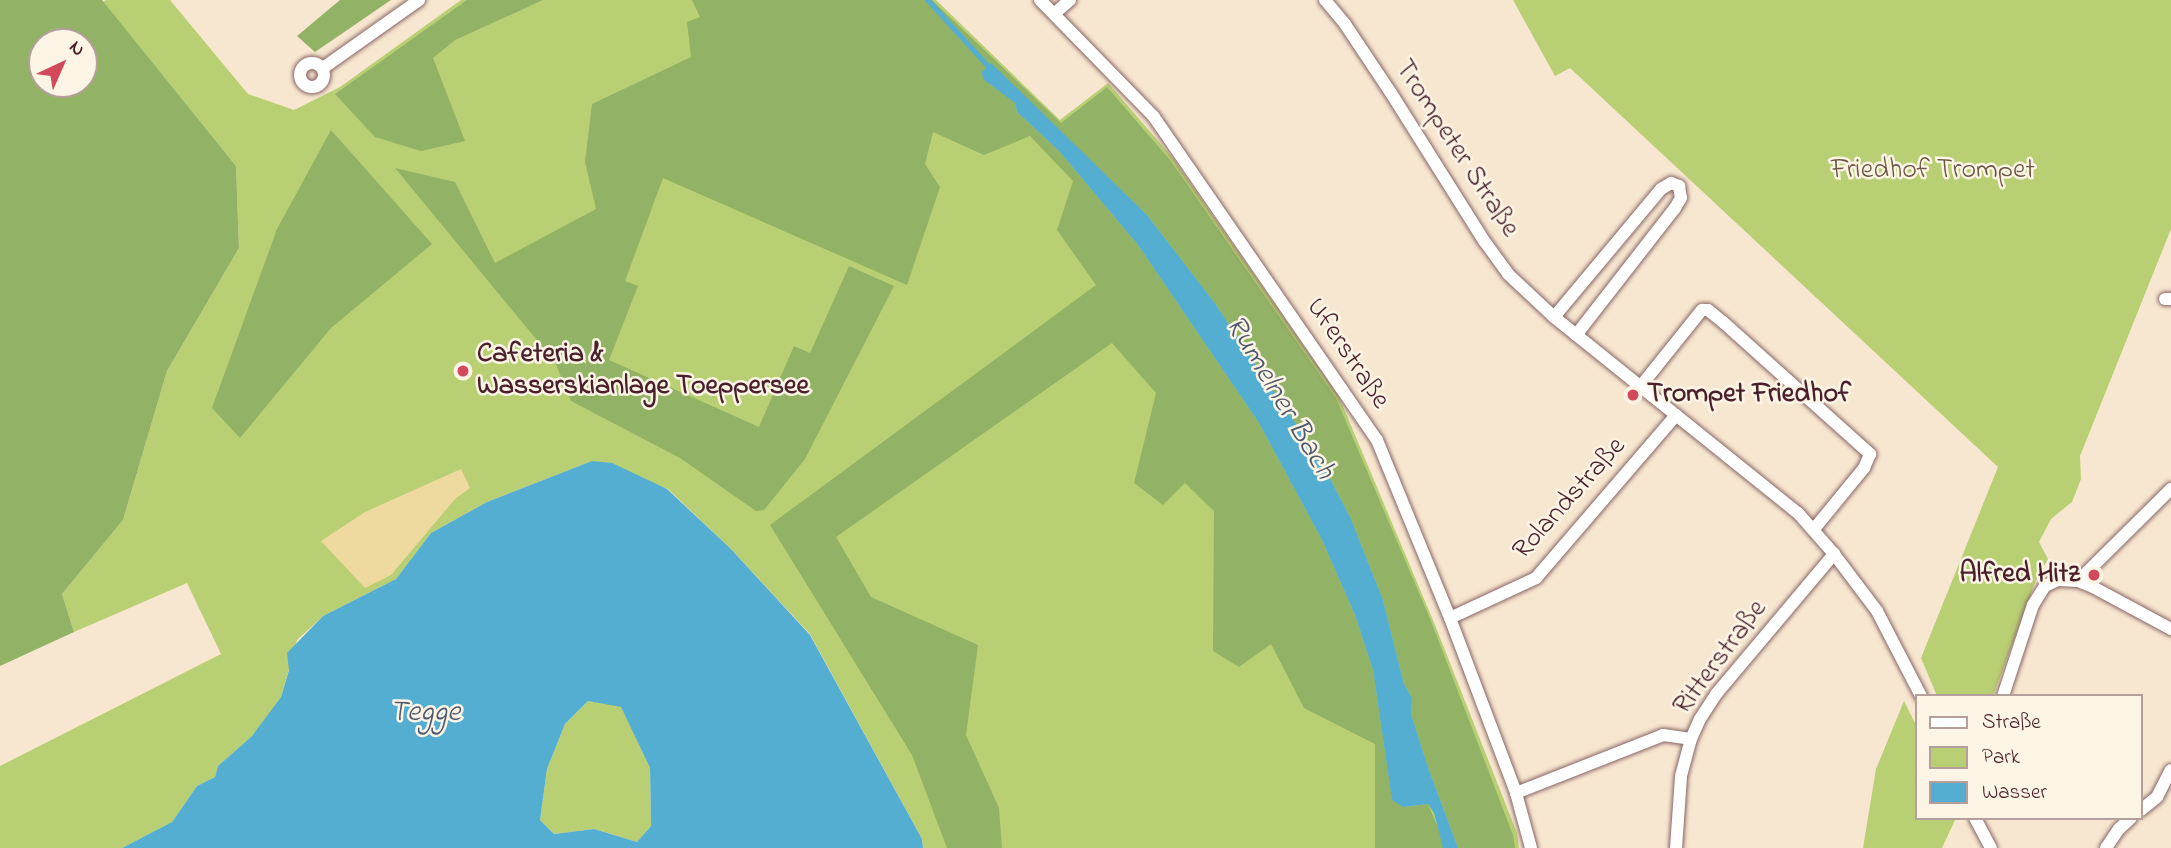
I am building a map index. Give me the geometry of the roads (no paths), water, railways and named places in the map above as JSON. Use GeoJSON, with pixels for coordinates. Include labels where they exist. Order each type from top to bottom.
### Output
{"type":"FeatureCollection","features":[{"type":"Feature","properties":{"kind":"street"},"geometry":{"type":"LineString","coordinates":[[323,68],[419,0]]}},
{"type":"Feature","properties":{"kind":"street","name":"Uferstraße"},"geometry":{"type":"LineString","coordinates":[[1040,0],[1154,117],[1377,440],[1450,618],[1516,793],[1531,848]]}},
{"type":"Feature","properties":{"kind":"street"},"geometry":{"type":"LineString","coordinates":[[1055,13],[1070,0]]}},
{"type":"Feature","properties":{"kind":"street","name":"Trompeter Straße"},"geometry":{"type":"LineString","coordinates":[[1325,0],[1345,24],[1391,93],[1492,254],[1516,283],[1640,387],[1770,488],[1814,529],[1835,554],[1892,636],[1920,694]]}},
{"type":"Feature","properties":{"kind":"street"},"geometry":{"type":"LineString","coordinates":[[1554,317],[1661,189],[1671,183],[1679,186],[1682,193],[1675,208],[1576,335]]}},
{"type":"Feature","properties":{"kind":"street"},"geometry":{"type":"LineString","coordinates":[[1640,387],[1695,315],[1707,310],[1863,445],[1870,454],[1870,460],[1814,529]]}},
{"type":"Feature","properties":{"kind":"street","name":"Rolandstraße"},"geometry":{"type":"LineString","coordinates":[[1450,618],[1536,578],[1676,415]]}},
{"type":"Feature","properties":{"kind":"street"},"geometry":{"type":"LineString","coordinates":[[2078,581],[2171,489]]}},
{"type":"Feature","properties":{"kind":"street","name":"Ritterstraße"},"geometry":{"type":"LineString","coordinates":[[1676,848],[1681,776],[1690,738],[1717,693],[1835,554]]}},
{"type":"Feature","properties":{"kind":"street"},"geometry":{"type":"LineString","coordinates":[[2004,694],[2041,591],[2058,580],[2078,581],[2171,629]]}},
{"type":"Feature","properties":{"kind":"street"},"geometry":{"type":"LineString","coordinates":[[1516,793],[1663,735],[1690,738]]}},
{"type":"Feature","properties":{"kind":"street"},"geometry":{"type":"LineString","coordinates":[[2143,808],[2157,797],[2171,770]]}},
{"type":"Feature","properties":{"kind":"street"},"geometry":{"type":"LineString","coordinates":[[1976,820],[1991,848]]}},
{"type":"Feature","properties":{"kind":"street"},"geometry":{"type":"LineString","coordinates":[[2106,848],[2119,828],[2129,820]]}},
{"type":"Feature","properties":{"kind":"water"},"geometry":{"type":"Polygon","coordinates":[[[991,63],[1147,215],[1214,302],[1321,461],[1351,519],[1383,600],[1404,684],[1412,698],[1411,714],[1458,848],[1443,848],[1434,813],[1428,804],[1403,807],[1392,800],[1373,670],[1355,615],[1322,540],[1259,423],[1138,245],[1059,151],[1017,112],[1015,103],[983,79],[982,72],[991,63]]]}},
{"type":"Feature","properties":{"kind":"water","name":"Tegge"},"geometry":{"type":"Polygon","coordinates":[[[592,461],[612,463],[667,489],[730,548],[810,635],[922,839],[923,848],[122,848],[172,822],[197,786],[215,777],[218,766],[252,736],[281,697],[289,670],[287,653],[323,616],[396,579],[431,533],[487,502],[592,461]],[[588,701],[565,724],[547,769],[540,820],[554,834],[594,829],[637,842],[651,826],[650,768],[621,707],[588,701]]]}},
{"type":"Feature","properties":{"kind":"waterway"},"geometry":{"type":"LineString","coordinates":[[928,0],[991,69]]}},
{"type":"Feature","properties":{"kind":"place","name":"Cafeteria & Wasserskianlage Toeppersee"},"geometry":{"type":"Point","coordinates":[463,371]}},
{"type":"Feature","properties":{"kind":"place","name":"Trompet Friedhof"},"geometry":{"type":"Point","coordinates":[1633,395]}},
{"type":"Feature","properties":{"kind":"place","name":"Alfred Hitz"},"geometry":{"type":"Point","coordinates":[2094,575]}},
{"type":"Feature","properties":{"kind":"park label","name":"Friedhof Trompet"},"geometry":{"type":"Point","coordinates":[1933,171]}},
{"type":"Feature","properties":{"kind":"water label","name":"Rumelner Bach"},"geometry":{"type":"Point","coordinates":[1279,398]}}]}
